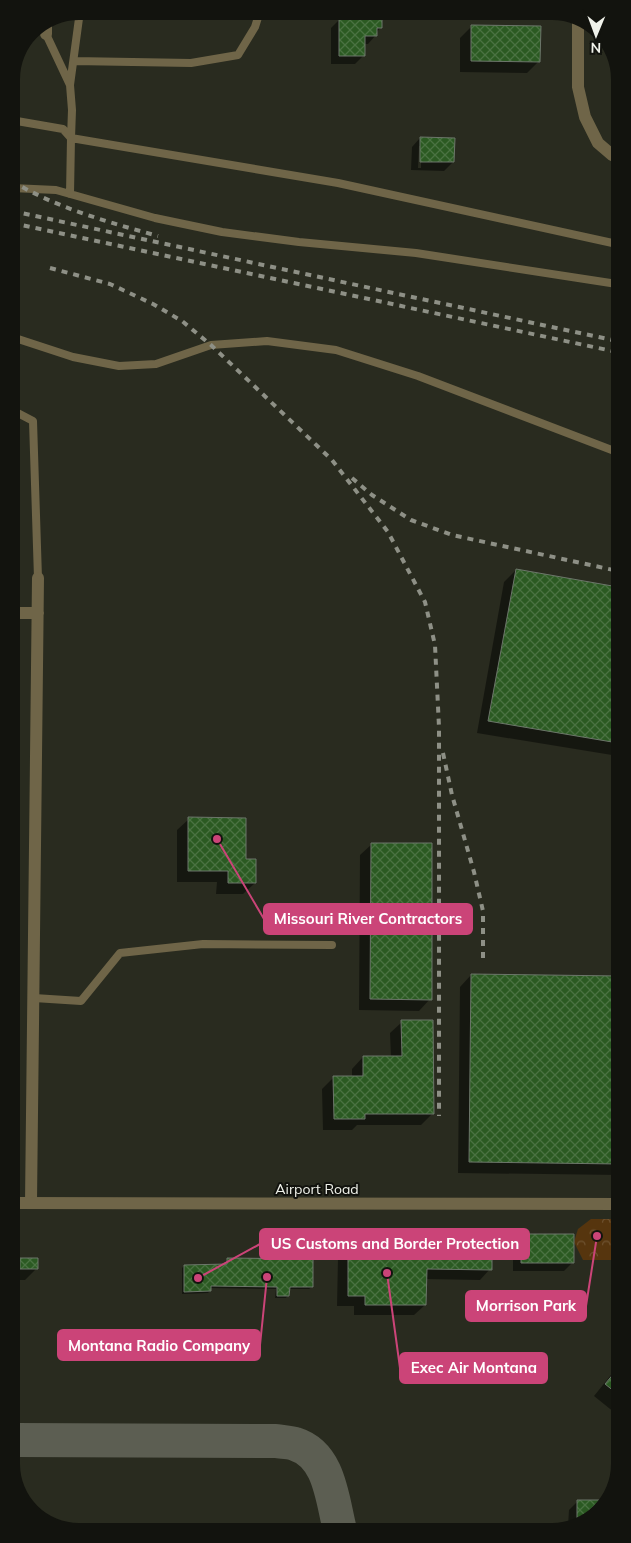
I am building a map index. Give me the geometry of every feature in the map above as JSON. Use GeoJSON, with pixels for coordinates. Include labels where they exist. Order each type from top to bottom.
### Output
{"type":"FeatureCollection","features":[{"type":"Feature","properties":{"kind":"street"},"geometry":{"type":"LineString","coordinates":[[578,26],[578,87],[585,117],[598,143],[611,154]]}},
{"type":"Feature","properties":{"kind":"street"},"geometry":{"type":"LineString","coordinates":[[31,1203],[38,578]]}},
{"type":"Feature","properties":{"kind":"street"},"geometry":{"type":"LineString","coordinates":[[20,613],[38,613]]}},
{"type":"Feature","properties":{"kind":"street","name":"Airport Road"},"geometry":{"type":"LineString","coordinates":[[20,1203],[611,1204]]}},
{"type":"Feature","properties":{"kind":"lane"},"geometry":{"type":"LineString","coordinates":[[70,194],[72,110],[70,86],[79,20]]}},
{"type":"Feature","properties":{"kind":"lane"},"geometry":{"type":"LineString","coordinates":[[74,60],[191,63],[238,55],[256,27],[258,20]]}},
{"type":"Feature","properties":{"kind":"lane"},"geometry":{"type":"LineString","coordinates":[[47,30],[70,86]]}},
{"type":"Feature","properties":{"kind":"lane"},"geometry":{"type":"LineString","coordinates":[[20,121],[63,129],[71,138],[338,183],[611,243]]}},
{"type":"Feature","properties":{"kind":"lane"},"geometry":{"type":"LineString","coordinates":[[20,188],[56,190],[155,218],[222,232],[299,242],[416,253],[611,283]]}},
{"type":"Feature","properties":{"kind":"lane"},"geometry":{"type":"LineString","coordinates":[[20,339],[73,357],[119,366],[156,364],[211,345],[267,341],[336,350],[418,376],[611,450]]}},
{"type":"Feature","properties":{"kind":"lane"},"geometry":{"type":"LineString","coordinates":[[20,414],[33,421],[38,578]]}},
{"type":"Feature","properties":{"kind":"lane"},"geometry":{"type":"LineString","coordinates":[[34,998],[81,1001],[120,953],[203,944],[332,945]]}},
{"type":"Feature","properties":{"kind":"green space"},"geometry":{"type":"Polygon","coordinates":[[[591,1219],[611,1219],[611,1260],[583,1260],[574,1242],[578,1229],[591,1219]]]}},
{"type":"Feature","properties":{"kind":"building"},"geometry":{"type":"Polygon","coordinates":[[[339,20],[382,20],[382,28],[377,28],[377,36],[365,36],[365,56],[339,56],[339,20]]]}},
{"type":"Feature","properties":{"kind":"building"},"geometry":{"type":"Polygon","coordinates":[[[471,25],[541,26],[540,62],[471,61],[471,25]]]}},
{"type":"Feature","properties":{"kind":"building"},"geometry":{"type":"Polygon","coordinates":[[[420,137],[455,138],[454,162],[420,162],[420,137]]]}},
{"type":"Feature","properties":{"kind":"building"},"geometry":{"type":"Polygon","coordinates":[[[516,569],[611,586],[611,742],[488,721],[516,569]]]}},
{"type":"Feature","properties":{"kind":"building"},"geometry":{"type":"Polygon","coordinates":[[[188,817],[246,818],[246,859],[256,859],[256,883],[228,883],[228,871],[188,871],[188,817]]]}},
{"type":"Feature","properties":{"kind":"building"},"geometry":{"type":"Polygon","coordinates":[[[371,843],[432,843],[432,1000],[370,999],[371,843]]]}},
{"type":"Feature","properties":{"kind":"building"},"geometry":{"type":"Polygon","coordinates":[[[471,974],[611,976],[611,1164],[469,1162],[471,974]]]}},
{"type":"Feature","properties":{"kind":"building"},"geometry":{"type":"Polygon","coordinates":[[[401,1020],[433,1020],[434,1114],[365,1114],[365,1119],[334,1119],[333,1076],[363,1076],[363,1056],[402,1056],[401,1020]]]}},
{"type":"Feature","properties":{"kind":"building"},"geometry":{"type":"Polygon","coordinates":[[[436,1233],[492,1234],[492,1270],[427,1269],[426,1305],[365,1305],[365,1296],[348,1296],[348,1246],[363,1246],[364,1235],[436,1235],[436,1233]]]}},
{"type":"Feature","properties":{"kind":"building"},"geometry":{"type":"Polygon","coordinates":[[[521,1234],[574,1234],[574,1263],[521,1263],[521,1234]]]}},
{"type":"Feature","properties":{"kind":"building"},"geometry":{"type":"Polygon","coordinates":[[[20,1258],[38,1258],[38,1269],[20,1269],[20,1258]]]}},
{"type":"Feature","properties":{"kind":"building"},"geometry":{"type":"Polygon","coordinates":[[[227,1258],[313,1259],[313,1287],[290,1287],[289,1296],[277,1296],[277,1287],[211,1286],[211,1291],[184,1292],[184,1265],[227,1264],[227,1258]]]}},
{"type":"Feature","properties":{"kind":"building"},"geometry":{"type":"Polygon","coordinates":[[[611,1377],[611,1389],[605,1384],[611,1377]]]}},
{"type":"Feature","properties":{"kind":"building"},"geometry":{"type":"Polygon","coordinates":[[[577,1500],[598,1500],[588,1511],[577,1517],[577,1500]]]}},
{"type":"Feature","properties":{"kind":"taxiway"},"geometry":{"type":"LineString","coordinates":[[20,1440],[276,1441],[293,1443],[307,1450],[323,1468],[328,1480],[338,1523]]}},
{"type":"Feature","properties":{"kind":"railway"},"geometry":{"type":"LineString","coordinates":[[20,186],[64,207],[101,220],[158,236]]}},
{"type":"Feature","properties":{"kind":"railway"},"geometry":{"type":"LineString","coordinates":[[20,213],[611,340]]}},
{"type":"Feature","properties":{"kind":"railway"},"geometry":{"type":"LineString","coordinates":[[20,225],[611,351]]}},
{"type":"Feature","properties":{"kind":"railway"},"geometry":{"type":"LineString","coordinates":[[50,268],[110,284],[153,304],[182,321],[211,345],[332,460],[388,532],[425,602],[435,645],[439,727],[439,1116]]}},
{"type":"Feature","properties":{"kind":"railway"},"geometry":{"type":"LineString","coordinates":[[352,478],[372,495],[411,520],[452,535],[611,569]]}},
{"type":"Feature","properties":{"kind":"railway"},"geometry":{"type":"LineString","coordinates":[[443,753],[452,795],[483,911],[483,960]]}},
{"type":"Feature","properties":{"kind":"place","name":"Missouri River Contractors"},"geometry":{"type":"Point","coordinates":[217,839]}},
{"type":"Feature","properties":{"kind":"place","name":"Morrison Park"},"geometry":{"type":"Point","coordinates":[597,1236]}},
{"type":"Feature","properties":{"kind":"place","name":"Exec Air Montana"},"geometry":{"type":"Point","coordinates":[387,1273]}},
{"type":"Feature","properties":{"kind":"place","name":"Montana Radio Company"},"geometry":{"type":"Point","coordinates":[267,1277]}},
{"type":"Feature","properties":{"kind":"place","name":"US Customs and Border Protection"},"geometry":{"type":"Point","coordinates":[198,1278]}}]}
